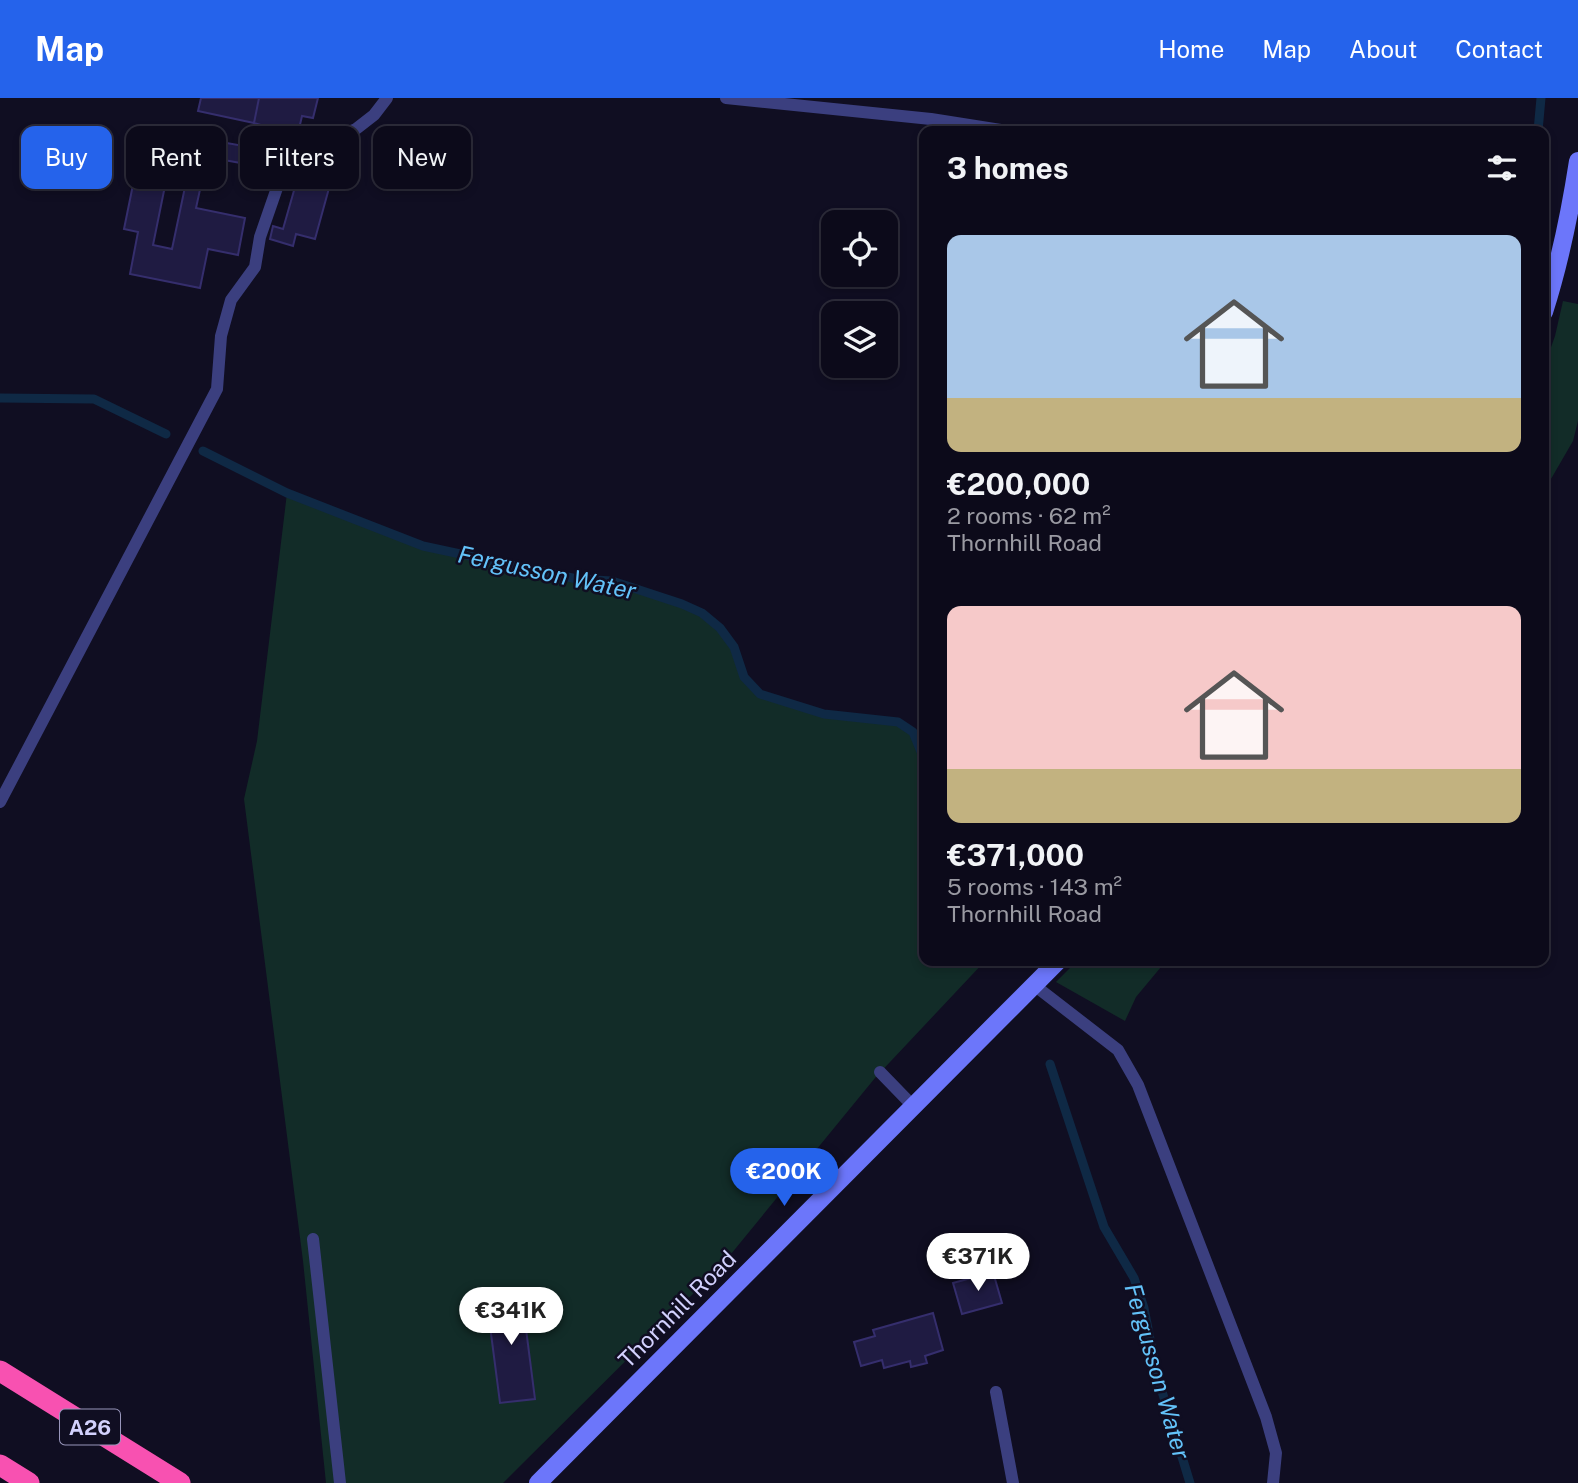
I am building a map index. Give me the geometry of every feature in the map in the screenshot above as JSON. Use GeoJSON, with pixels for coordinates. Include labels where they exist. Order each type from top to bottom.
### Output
{"type":"FeatureCollection","features":[{"type":"Feature","properties":{"kind":"highway","name":"A26"},"geometry":{"type":"LineString","coordinates":[[0,1371],[180,1483]]}},
{"type":"Feature","properties":{"kind":"highway"},"geometry":{"type":"LineString","coordinates":[[0,1465],[29,1483]]}},
{"type":"Feature","properties":{"kind":"street"},"geometry":{"type":"LineString","coordinates":[[1551,266],[1578,161]]}},
{"type":"Feature","properties":{"kind":"street","name":"Thornhill Road"},"geometry":{"type":"LineString","coordinates":[[538,1483],[1053,966]]}},
{"type":"Feature","properties":{"kind":"lane"},"geometry":{"type":"LineString","coordinates":[[0,802],[217,389],[222,336],[232,300],[255,267],[260,237],[278,185],[293,164],[312,146],[356,129],[374,115],[387,98]]}},
{"type":"Feature","properties":{"kind":"lane"},"geometry":{"type":"LineString","coordinates":[[726,98],[975,126]]}},
{"type":"Feature","properties":{"kind":"lane"},"geometry":{"type":"LineString","coordinates":[[1034,985],[1118,1050],[1139,1085],[1266,1417],[1276,1453],[1276,1476],[1273,1483]]}},
{"type":"Feature","properties":{"kind":"lane"},"geometry":{"type":"LineString","coordinates":[[880,1072],[913,1106]]}},
{"type":"Feature","properties":{"kind":"lane"},"geometry":{"type":"LineString","coordinates":[[313,1238],[340,1483]]}},
{"type":"Feature","properties":{"kind":"lane"},"geometry":{"type":"LineString","coordinates":[[996,1392],[1013,1483]]}},
{"type":"Feature","properties":{"kind":"green space"},"geometry":{"type":"Polygon","coordinates":[[[1563,301],[1578,304],[1578,421],[1573,441],[1549,482],[1549,353],[1563,301]]]}},
{"type":"Feature","properties":{"kind":"green space"},"geometry":{"type":"Polygon","coordinates":[[[287,493],[423,546],[577,578],[612,581],[682,604],[720,628],[734,647],[744,677],[757,693],[824,714],[899,722],[913,732],[919,747],[919,966],[980,966],[875,1078],[722,1265],[503,1483],[326,1483],[303,1261],[244,799],[257,741],[287,493]]]}},
{"type":"Feature","properties":{"kind":"green space"},"geometry":{"type":"Polygon","coordinates":[[[1072,966],[1162,966],[1136,997],[1125,1021],[1056,982],[1072,966]]]}},
{"type":"Feature","properties":{"kind":"building"},"geometry":{"type":"Polygon","coordinates":[[[201,98],[259,98],[254,123],[198,111],[201,98]]]}},
{"type":"Feature","properties":{"kind":"building"},"geometry":{"type":"Polygon","coordinates":[[[259,98],[318,98],[313,118],[302,116],[300,126],[264,126],[254,123],[259,98]]]}},
{"type":"Feature","properties":{"kind":"building"},"geometry":{"type":"Polygon","coordinates":[[[226,143],[240,145],[240,163],[226,160],[226,143]]]}},
{"type":"Feature","properties":{"kind":"building"},"geometry":{"type":"Polygon","coordinates":[[[132,189],[164,189],[153,245],[172,249],[185,189],[200,189],[196,208],[245,218],[238,255],[208,249],[200,288],[130,274],[138,232],[124,229],[132,189]]]}},
{"type":"Feature","properties":{"kind":"building"},"geometry":{"type":"Polygon","coordinates":[[[294,189],[329,189],[315,239],[296,234],[293,246],[270,239],[273,226],[283,229],[294,189]]]}},
{"type":"Feature","properties":{"kind":"building"},"geometry":{"type":"Polygon","coordinates":[[[993,1272],[1002,1303],[962,1314],[953,1283],[993,1272]]]}},
{"type":"Feature","properties":{"kind":"building"},"geometry":{"type":"Polygon","coordinates":[[[521,1290],[535,1399],[500,1403],[486,1295],[521,1290]]]}},
{"type":"Feature","properties":{"kind":"building"},"geometry":{"type":"Polygon","coordinates":[[[933,1313],[943,1350],[925,1356],[927,1363],[911,1367],[910,1361],[884,1368],[882,1360],[861,1366],[854,1342],[875,1336],[873,1330],[933,1313]]]}},
{"type":"Feature","properties":{"kind":"waterway"},"geometry":{"type":"LineString","coordinates":[[1538,126],[1541,98]]}},
{"type":"Feature","properties":{"kind":"waterway","name":"Fergusson Water"},"geometry":{"type":"LineString","coordinates":[[0,398],[94,399],[166,434]]}},
{"type":"Feature","properties":{"kind":"waterway","name":"Fergusson Water"},"geometry":{"type":"LineString","coordinates":[[203,451],[287,493],[423,546],[577,579],[612,581],[682,604],[702,613],[720,628],[734,647],[744,677],[760,694],[824,714],[898,722],[913,732],[919,747]]}},
{"type":"Feature","properties":{"kind":"waterway","name":"Fergusson Water"},"geometry":{"type":"LineString","coordinates":[[1050,1064],[1104,1227],[1134,1278],[1144,1308],[1157,1375],[1190,1483]]}}]}
